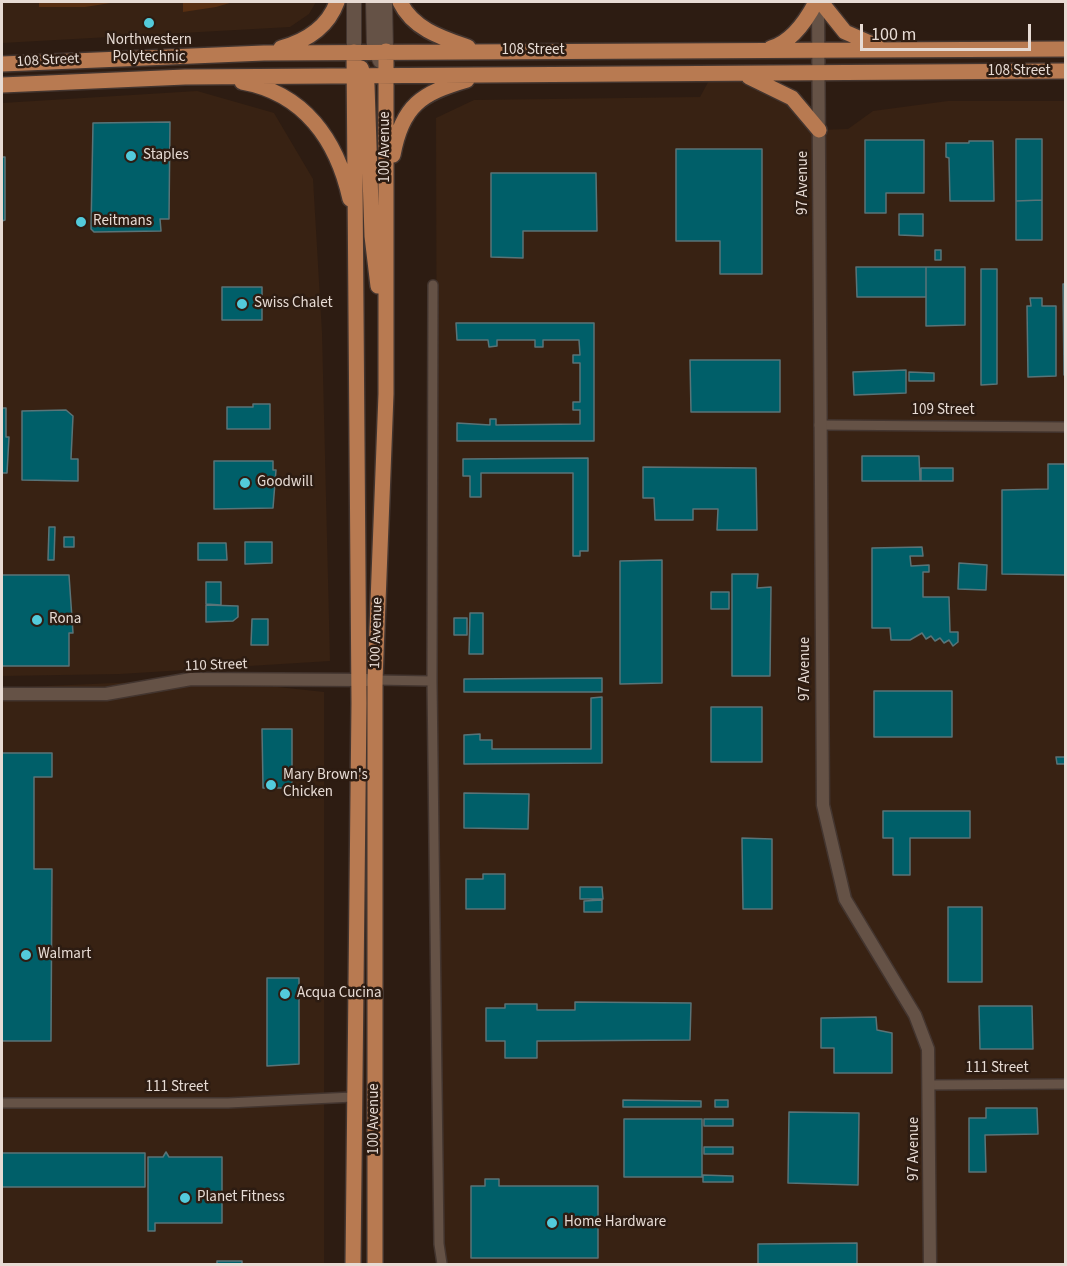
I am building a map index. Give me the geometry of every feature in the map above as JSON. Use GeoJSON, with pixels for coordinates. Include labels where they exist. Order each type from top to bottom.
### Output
{"type":"FeatureCollection","features":[{"type":"Feature","properties":{"kind":"main road"},"geometry":{"type":"LineString","coordinates":[[264,53],[296,44],[309,36],[330,16],[337,2]]}},
{"type":"Feature","properties":{"kind":"main road","name":"100 Avenue"},"geometry":{"type":"LineString","coordinates":[[354,2],[354,52],[359,75],[357,237],[367,680],[375,1264]]}},
{"type":"Feature","properties":{"kind":"main road"},"geometry":{"type":"LineString","coordinates":[[373,2],[380,52]]}},
{"type":"Feature","properties":{"kind":"main road","name":"100 Avenue"},"geometry":{"type":"LineString","coordinates":[[353,1264],[353,1097],[367,680],[386,394],[386,75],[380,52],[385,2]]}},
{"type":"Feature","properties":{"kind":"main road"},"geometry":{"type":"LineString","coordinates":[[400,2],[413,20],[426,30],[483,51]]}},
{"type":"Feature","properties":{"kind":"main road"},"geometry":{"type":"LineString","coordinates":[[762,51],[785,43],[818,2],[845,32],[866,43],[900,51]]}},
{"type":"Feature","properties":{"kind":"main road","name":"108 Street"},"geometry":{"type":"LineString","coordinates":[[2,63],[264,53],[1065,50]]}},
{"type":"Feature","properties":{"kind":"main road","name":"108 Street"},"geometry":{"type":"LineString","coordinates":[[2,85],[186,77],[744,75],[1065,71]]}},
{"type":"Feature","properties":{"kind":"main road"},"geometry":{"type":"LineString","coordinates":[[359,75],[367,85],[372,236],[386,394]]}},
{"type":"Feature","properties":{"kind":"main road"},"geometry":{"type":"LineString","coordinates":[[386,193],[397,137],[411,109],[435,89],[483,75]]}},
{"type":"Feature","properties":{"kind":"main road"},"geometry":{"type":"LineString","coordinates":[[744,75],[792,98],[819,130]]}},
{"type":"Feature","properties":{"kind":"main road"},"geometry":{"type":"LineString","coordinates":[[186,77],[260,86],[280,94],[311,117],[324,133],[341,168],[357,237]]}},
{"type":"Feature","properties":{"kind":"street","name":"97 Avenue"},"geometry":{"type":"LineString","coordinates":[[818,2],[823,805],[846,898],[915,1015],[928,1049],[930,1264]]}},
{"type":"Feature","properties":{"kind":"street"},"geometry":{"type":"LineString","coordinates":[[433,285],[432,681],[439,1244],[442,1264]]}},
{"type":"Feature","properties":{"kind":"street","name":"109 Street"},"geometry":{"type":"LineString","coordinates":[[819,425],[1065,427]]}},
{"type":"Feature","properties":{"kind":"street","name":"110 Street"},"geometry":{"type":"LineString","coordinates":[[2,694],[106,694],[191,679],[432,681]]}},
{"type":"Feature","properties":{"kind":"street","name":"111 Street"},"geometry":{"type":"LineString","coordinates":[[929,1085],[1065,1084]]}},
{"type":"Feature","properties":{"kind":"street","name":"111 Street"},"geometry":{"type":"LineString","coordinates":[[2,1103],[228,1103],[353,1097]]}},
{"type":"Feature","properties":{"kind":"shaded area","name":"Northwestern Polytechnic"},"geometry":{"type":"Polygon","coordinates":[[[2,2],[316,2],[309,14],[290,27],[2,43],[2,2]]]}},
{"type":"Feature","properties":{"kind":"shaded area"},"geometry":{"type":"Polygon","coordinates":[[[39,2],[117,2],[85,7],[39,7],[39,2]]]}},
{"type":"Feature","properties":{"kind":"shaded area"},"geometry":{"type":"Polygon","coordinates":[[[183,2],[233,2],[183,12],[183,2]]]}},
{"type":"Feature","properties":{"kind":"shaded area"},"geometry":{"type":"Polygon","coordinates":[[[712,75],[744,75],[778,89],[819,130],[848,129],[873,111],[948,101],[1065,101],[1065,1264],[442,1264],[439,1244],[436,118],[474,100],[700,97],[712,75]]]}},
{"type":"Feature","properties":{"kind":"shaded area"},"geometry":{"type":"Polygon","coordinates":[[[197,91],[274,113],[313,179],[322,333],[330,661],[120,674],[2,676],[2,103],[197,91]]]}},
{"type":"Feature","properties":{"kind":"shaded area"},"geometry":{"type":"Polygon","coordinates":[[[205,679],[324,692],[324,1264],[2,1264],[2,688],[205,679]]]}},
{"type":"Feature","properties":{"kind":"building","name":"Staples"},"geometry":{"type":"Polygon","coordinates":[[[170,122],[169,219],[160,219],[161,231],[94,232],[91,229],[93,123],[170,122]]]}},
{"type":"Feature","properties":{"kind":"building"},"geometry":{"type":"Polygon","coordinates":[[[1016,139],[1042,139],[1042,200],[1016,201],[1016,139]]]}},
{"type":"Feature","properties":{"kind":"building"},"geometry":{"type":"Polygon","coordinates":[[[865,140],[924,140],[924,193],[886,193],[886,213],[865,213],[865,140]]]}},
{"type":"Feature","properties":{"kind":"building"},"geometry":{"type":"Polygon","coordinates":[[[969,141],[993,141],[994,201],[950,201],[949,158],[946,157],[946,143],[969,143],[969,141]]]}},
{"type":"Feature","properties":{"kind":"building"},"geometry":{"type":"Polygon","coordinates":[[[676,149],[762,149],[762,274],[720,274],[720,241],[676,241],[676,149]]]}},
{"type":"Feature","properties":{"kind":"building"},"geometry":{"type":"Polygon","coordinates":[[[2,157],[5,157],[5,220],[2,221],[2,157]]]}},
{"type":"Feature","properties":{"kind":"building"},"geometry":{"type":"Polygon","coordinates":[[[491,173],[596,173],[597,231],[523,231],[523,258],[491,257],[491,173]]]}},
{"type":"Feature","properties":{"kind":"building"},"geometry":{"type":"Polygon","coordinates":[[[1042,200],[1042,240],[1016,240],[1016,201],[1042,200]]]}},
{"type":"Feature","properties":{"kind":"building"},"geometry":{"type":"Polygon","coordinates":[[[899,214],[923,214],[923,236],[899,235],[899,214]]]}},
{"type":"Feature","properties":{"kind":"building"},"geometry":{"type":"Polygon","coordinates":[[[935,250],[941,250],[941,260],[935,260],[935,250]]]}},
{"type":"Feature","properties":{"kind":"building"},"geometry":{"type":"Polygon","coordinates":[[[856,267],[926,267],[926,297],[857,297],[856,267]]]}},
{"type":"Feature","properties":{"kind":"building"},"geometry":{"type":"Polygon","coordinates":[[[926,267],[965,267],[965,325],[926,326],[926,267]]]}},
{"type":"Feature","properties":{"kind":"building"},"geometry":{"type":"Polygon","coordinates":[[[981,269],[997,269],[997,384],[981,385],[981,269]]]}},
{"type":"Feature","properties":{"kind":"building"},"geometry":{"type":"Polygon","coordinates":[[[1063,284],[1066,284],[1066,375],[1064,375],[1063,284]]]}},
{"type":"Feature","properties":{"kind":"building","name":"Swiss Chalet"},"geometry":{"type":"Polygon","coordinates":[[[222,287],[262,287],[262,320],[222,320],[222,287]]]}},
{"type":"Feature","properties":{"kind":"building"},"geometry":{"type":"Polygon","coordinates":[[[1030,298],[1042,298],[1042,306],[1056,306],[1056,376],[1028,377],[1027,306],[1031,306],[1030,298]]]}},
{"type":"Feature","properties":{"kind":"building"},"geometry":{"type":"Polygon","coordinates":[[[456,323],[594,323],[594,441],[457,441],[457,423],[490,425],[490,419],[496,419],[496,425],[580,424],[580,410],[573,410],[573,402],[580,402],[580,363],[573,363],[573,355],[580,355],[579,340],[543,340],[543,347],[535,347],[535,340],[497,340],[497,346],[489,347],[488,340],[457,340],[456,323]]]}},
{"type":"Feature","properties":{"kind":"building"},"geometry":{"type":"Polygon","coordinates":[[[690,360],[780,360],[780,412],[691,412],[690,360]]]}},
{"type":"Feature","properties":{"kind":"building"},"geometry":{"type":"Polygon","coordinates":[[[906,370],[906,393],[854,395],[853,372],[906,370]]]}},
{"type":"Feature","properties":{"kind":"building"},"geometry":{"type":"Polygon","coordinates":[[[909,372],[934,373],[934,381],[909,381],[909,372]]]}},
{"type":"Feature","properties":{"kind":"building"},"geometry":{"type":"Polygon","coordinates":[[[253,404],[270,404],[270,429],[227,429],[227,407],[253,407],[253,404]]]}},
{"type":"Feature","properties":{"kind":"building"},"geometry":{"type":"Polygon","coordinates":[[[2,408],[6,408],[6,437],[9,437],[7,473],[2,473],[2,408]]]}},
{"type":"Feature","properties":{"kind":"building"},"geometry":{"type":"Polygon","coordinates":[[[66,410],[73,416],[71,459],[78,459],[78,481],[22,480],[22,411],[66,410]]]}},
{"type":"Feature","properties":{"kind":"building"},"geometry":{"type":"Polygon","coordinates":[[[862,456],[919,456],[920,481],[862,481],[862,456]]]}},
{"type":"Feature","properties":{"kind":"building"},"geometry":{"type":"Polygon","coordinates":[[[588,458],[588,551],[580,551],[580,556],[573,556],[573,473],[481,473],[481,497],[470,497],[470,476],[463,476],[463,459],[588,458]]]}},
{"type":"Feature","properties":{"kind":"building","name":"Goodwill"},"geometry":{"type":"Polygon","coordinates":[[[214,461],[273,461],[273,470],[276,470],[273,508],[214,509],[214,461]]]}},
{"type":"Feature","properties":{"kind":"building"},"geometry":{"type":"Polygon","coordinates":[[[1048,464],[1066,464],[1066,575],[1002,574],[1002,490],[1048,489],[1048,464]]]}},
{"type":"Feature","properties":{"kind":"building"},"geometry":{"type":"Polygon","coordinates":[[[643,467],[756,468],[757,530],[717,530],[718,509],[693,509],[693,520],[655,520],[654,498],[643,498],[643,467]]]}},
{"type":"Feature","properties":{"kind":"building"},"geometry":{"type":"Polygon","coordinates":[[[921,468],[953,468],[953,481],[921,481],[921,468]]]}},
{"type":"Feature","properties":{"kind":"building"},"geometry":{"type":"Polygon","coordinates":[[[49,527],[55,527],[54,560],[48,560],[49,527]]]}},
{"type":"Feature","properties":{"kind":"building"},"geometry":{"type":"Polygon","coordinates":[[[64,537],[74,537],[74,547],[64,547],[64,537]]]}},
{"type":"Feature","properties":{"kind":"building"},"geometry":{"type":"Polygon","coordinates":[[[245,542],[272,542],[272,563],[245,564],[245,542]]]}},
{"type":"Feature","properties":{"kind":"building"},"geometry":{"type":"Polygon","coordinates":[[[198,543],[226,543],[227,560],[198,560],[198,543]]]}},
{"type":"Feature","properties":{"kind":"building"},"geometry":{"type":"Polygon","coordinates":[[[922,547],[923,556],[910,556],[911,566],[929,565],[929,572],[923,572],[923,597],[949,597],[950,632],[958,632],[958,642],[953,646],[949,640],[944,643],[940,638],[935,641],[931,636],[926,639],[922,633],[910,640],[891,640],[890,628],[872,628],[872,548],[922,547]]]}},
{"type":"Feature","properties":{"kind":"building"},"geometry":{"type":"Polygon","coordinates":[[[662,560],[662,683],[620,684],[620,561],[662,560]]]}},
{"type":"Feature","properties":{"kind":"building"},"geometry":{"type":"Polygon","coordinates":[[[959,563],[987,565],[986,590],[958,589],[959,563]]]}},
{"type":"Feature","properties":{"kind":"building"},"geometry":{"type":"Polygon","coordinates":[[[732,574],[758,574],[757,588],[771,587],[770,676],[732,676],[732,574]]]}},
{"type":"Feature","properties":{"kind":"building","name":"Rona"},"geometry":{"type":"Polygon","coordinates":[[[2,575],[69,575],[73,633],[69,633],[69,666],[2,666],[2,575]]]}},
{"type":"Feature","properties":{"kind":"building"},"geometry":{"type":"Polygon","coordinates":[[[206,582],[221,582],[221,605],[206,604],[206,582]]]}},
{"type":"Feature","properties":{"kind":"building"},"geometry":{"type":"Polygon","coordinates":[[[711,592],[729,592],[729,609],[711,609],[711,592]]]}},
{"type":"Feature","properties":{"kind":"building"},"geometry":{"type":"Polygon","coordinates":[[[206,605],[238,606],[238,617],[233,621],[206,622],[206,605]]]}},
{"type":"Feature","properties":{"kind":"building"},"geometry":{"type":"Polygon","coordinates":[[[470,613],[483,613],[483,654],[469,654],[470,613]]]}},
{"type":"Feature","properties":{"kind":"building"},"geometry":{"type":"Polygon","coordinates":[[[454,618],[467,618],[467,635],[454,635],[454,618]]]}},
{"type":"Feature","properties":{"kind":"building"},"geometry":{"type":"Polygon","coordinates":[[[252,619],[268,619],[268,645],[251,645],[252,619]]]}},
{"type":"Feature","properties":{"kind":"building"},"geometry":{"type":"Polygon","coordinates":[[[602,678],[602,692],[464,692],[464,679],[602,678]]]}},
{"type":"Feature","properties":{"kind":"building"},"geometry":{"type":"Polygon","coordinates":[[[874,691],[952,691],[952,737],[874,737],[874,691]]]}},
{"type":"Feature","properties":{"kind":"building"},"geometry":{"type":"Polygon","coordinates":[[[602,697],[602,763],[464,764],[464,735],[480,734],[480,740],[492,740],[492,749],[591,749],[591,698],[602,697]]]}},
{"type":"Feature","properties":{"kind":"building"},"geometry":{"type":"Polygon","coordinates":[[[711,707],[762,707],[762,762],[711,762],[711,707]]]}},
{"type":"Feature","properties":{"kind":"building"},"geometry":{"type":"Polygon","coordinates":[[[262,729],[292,729],[292,788],[263,788],[262,729]]]}},
{"type":"Feature","properties":{"kind":"building","name":"Walmart"},"geometry":{"type":"Polygon","coordinates":[[[2,753],[52,753],[52,777],[34,777],[34,869],[52,869],[51,1041],[2,1041],[2,753]]]}},
{"type":"Feature","properties":{"kind":"building"},"geometry":{"type":"Polygon","coordinates":[[[1056,757],[1066,757],[1066,764],[1057,764],[1056,757]]]}},
{"type":"Feature","properties":{"kind":"building"},"geometry":{"type":"Polygon","coordinates":[[[464,793],[529,794],[528,829],[464,828],[464,793]]]}},
{"type":"Feature","properties":{"kind":"building"},"geometry":{"type":"Polygon","coordinates":[[[883,811],[970,811],[970,838],[910,838],[910,875],[893,875],[893,838],[883,838],[883,811]]]}},
{"type":"Feature","properties":{"kind":"building"},"geometry":{"type":"Polygon","coordinates":[[[742,838],[772,839],[772,909],[743,909],[742,838]]]}},
{"type":"Feature","properties":{"kind":"building"},"geometry":{"type":"Polygon","coordinates":[[[483,874],[505,874],[505,909],[466,909],[466,879],[483,879],[483,874]]]}},
{"type":"Feature","properties":{"kind":"building"},"geometry":{"type":"Polygon","coordinates":[[[580,887],[602,887],[603,899],[580,899],[580,887]]]}},
{"type":"Feature","properties":{"kind":"building"},"geometry":{"type":"Polygon","coordinates":[[[602,900],[602,912],[584,912],[584,901],[602,900]]]}},
{"type":"Feature","properties":{"kind":"building"},"geometry":{"type":"Polygon","coordinates":[[[948,907],[982,907],[982,982],[948,982],[948,907]]]}},
{"type":"Feature","properties":{"kind":"building"},"geometry":{"type":"Polygon","coordinates":[[[267,978],[299,978],[299,1064],[267,1066],[267,978]]]}},
{"type":"Feature","properties":{"kind":"building"},"geometry":{"type":"Polygon","coordinates":[[[575,1002],[691,1003],[690,1040],[537,1041],[537,1058],[505,1058],[505,1041],[486,1041],[486,1008],[505,1008],[505,1004],[537,1004],[537,1010],[575,1010],[575,1002]]]}},
{"type":"Feature","properties":{"kind":"building"},"geometry":{"type":"Polygon","coordinates":[[[979,1006],[1032,1006],[1033,1049],[980,1049],[979,1006]]]}},
{"type":"Feature","properties":{"kind":"building"},"geometry":{"type":"Polygon","coordinates":[[[876,1017],[877,1030],[892,1033],[892,1073],[834,1073],[834,1048],[821,1048],[821,1018],[876,1017]]]}},
{"type":"Feature","properties":{"kind":"building"},"geometry":{"type":"Polygon","coordinates":[[[623,1100],[701,1101],[701,1107],[623,1107],[623,1100]]]}},
{"type":"Feature","properties":{"kind":"building"},"geometry":{"type":"Polygon","coordinates":[[[715,1100],[728,1100],[728,1107],[715,1107],[715,1100]]]}},
{"type":"Feature","properties":{"kind":"building"},"geometry":{"type":"Polygon","coordinates":[[[986,1108],[1037,1108],[1038,1134],[985,1135],[986,1172],[969,1172],[969,1118],[986,1118],[986,1108]]]}},
{"type":"Feature","properties":{"kind":"building"},"geometry":{"type":"Polygon","coordinates":[[[789,1112],[859,1113],[858,1185],[788,1183],[789,1112]]]}},
{"type":"Feature","properties":{"kind":"building"},"geometry":{"type":"Polygon","coordinates":[[[624,1119],[702,1119],[702,1177],[624,1177],[624,1119]]]}},
{"type":"Feature","properties":{"kind":"building"},"geometry":{"type":"Polygon","coordinates":[[[704,1119],[733,1119],[733,1126],[704,1126],[704,1119]]]}},
{"type":"Feature","properties":{"kind":"building"},"geometry":{"type":"Polygon","coordinates":[[[704,1147],[733,1147],[733,1154],[704,1154],[704,1147]]]}},
{"type":"Feature","properties":{"kind":"building","name":"Planet Fitness"},"geometry":{"type":"Polygon","coordinates":[[[166,1152],[169,1157],[222,1157],[222,1223],[155,1223],[155,1231],[148,1231],[148,1157],[163,1157],[166,1152]]]}},
{"type":"Feature","properties":{"kind":"building"},"geometry":{"type":"Polygon","coordinates":[[[2,1153],[145,1153],[145,1187],[2,1187],[2,1153]]]}},
{"type":"Feature","properties":{"kind":"building"},"geometry":{"type":"Polygon","coordinates":[[[703,1175],[733,1176],[733,1182],[703,1182],[703,1175]]]}},
{"type":"Feature","properties":{"kind":"building"},"geometry":{"type":"Polygon","coordinates":[[[485,1179],[499,1179],[499,1186],[598,1186],[598,1258],[471,1258],[471,1186],[485,1186],[485,1179]]]}},
{"type":"Feature","properties":{"kind":"building"},"geometry":{"type":"Polygon","coordinates":[[[857,1243],[857,1264],[758,1264],[758,1244],[857,1243]]]}},
{"type":"Feature","properties":{"kind":"building"},"geometry":{"type":"Polygon","coordinates":[[[217,1261],[242,1261],[242,1264],[217,1264],[217,1261]]]}},
{"type":"Feature","properties":{"kind":"place","name":"Northwestern Polytechnic"},"geometry":{"type":"Point","coordinates":[149,23]}},
{"type":"Feature","properties":{"kind":"place","name":"Staples"},"geometry":{"type":"Point","coordinates":[131,156]}},
{"type":"Feature","properties":{"kind":"place","name":"Reitmans"},"geometry":{"type":"Point","coordinates":[81,222]}},
{"type":"Feature","properties":{"kind":"place","name":"Swiss Chalet"},"geometry":{"type":"Point","coordinates":[242,304]}},
{"type":"Feature","properties":{"kind":"place","name":"Goodwill"},"geometry":{"type":"Point","coordinates":[245,483]}},
{"type":"Feature","properties":{"kind":"place","name":"Rona"},"geometry":{"type":"Point","coordinates":[37,620]}},
{"type":"Feature","properties":{"kind":"place","name":"Mary Brown's Chicken"},"geometry":{"type":"Point","coordinates":[271,785]}},
{"type":"Feature","properties":{"kind":"place","name":"Walmart"},"geometry":{"type":"Point","coordinates":[26,955]}},
{"type":"Feature","properties":{"kind":"place","name":"Acqua Cucina"},"geometry":{"type":"Point","coordinates":[285,994]}},
{"type":"Feature","properties":{"kind":"place","name":"Planet Fitness"},"geometry":{"type":"Point","coordinates":[185,1198]}},
{"type":"Feature","properties":{"kind":"place","name":"Home Hardware"},"geometry":{"type":"Point","coordinates":[552,1223]}}]}
